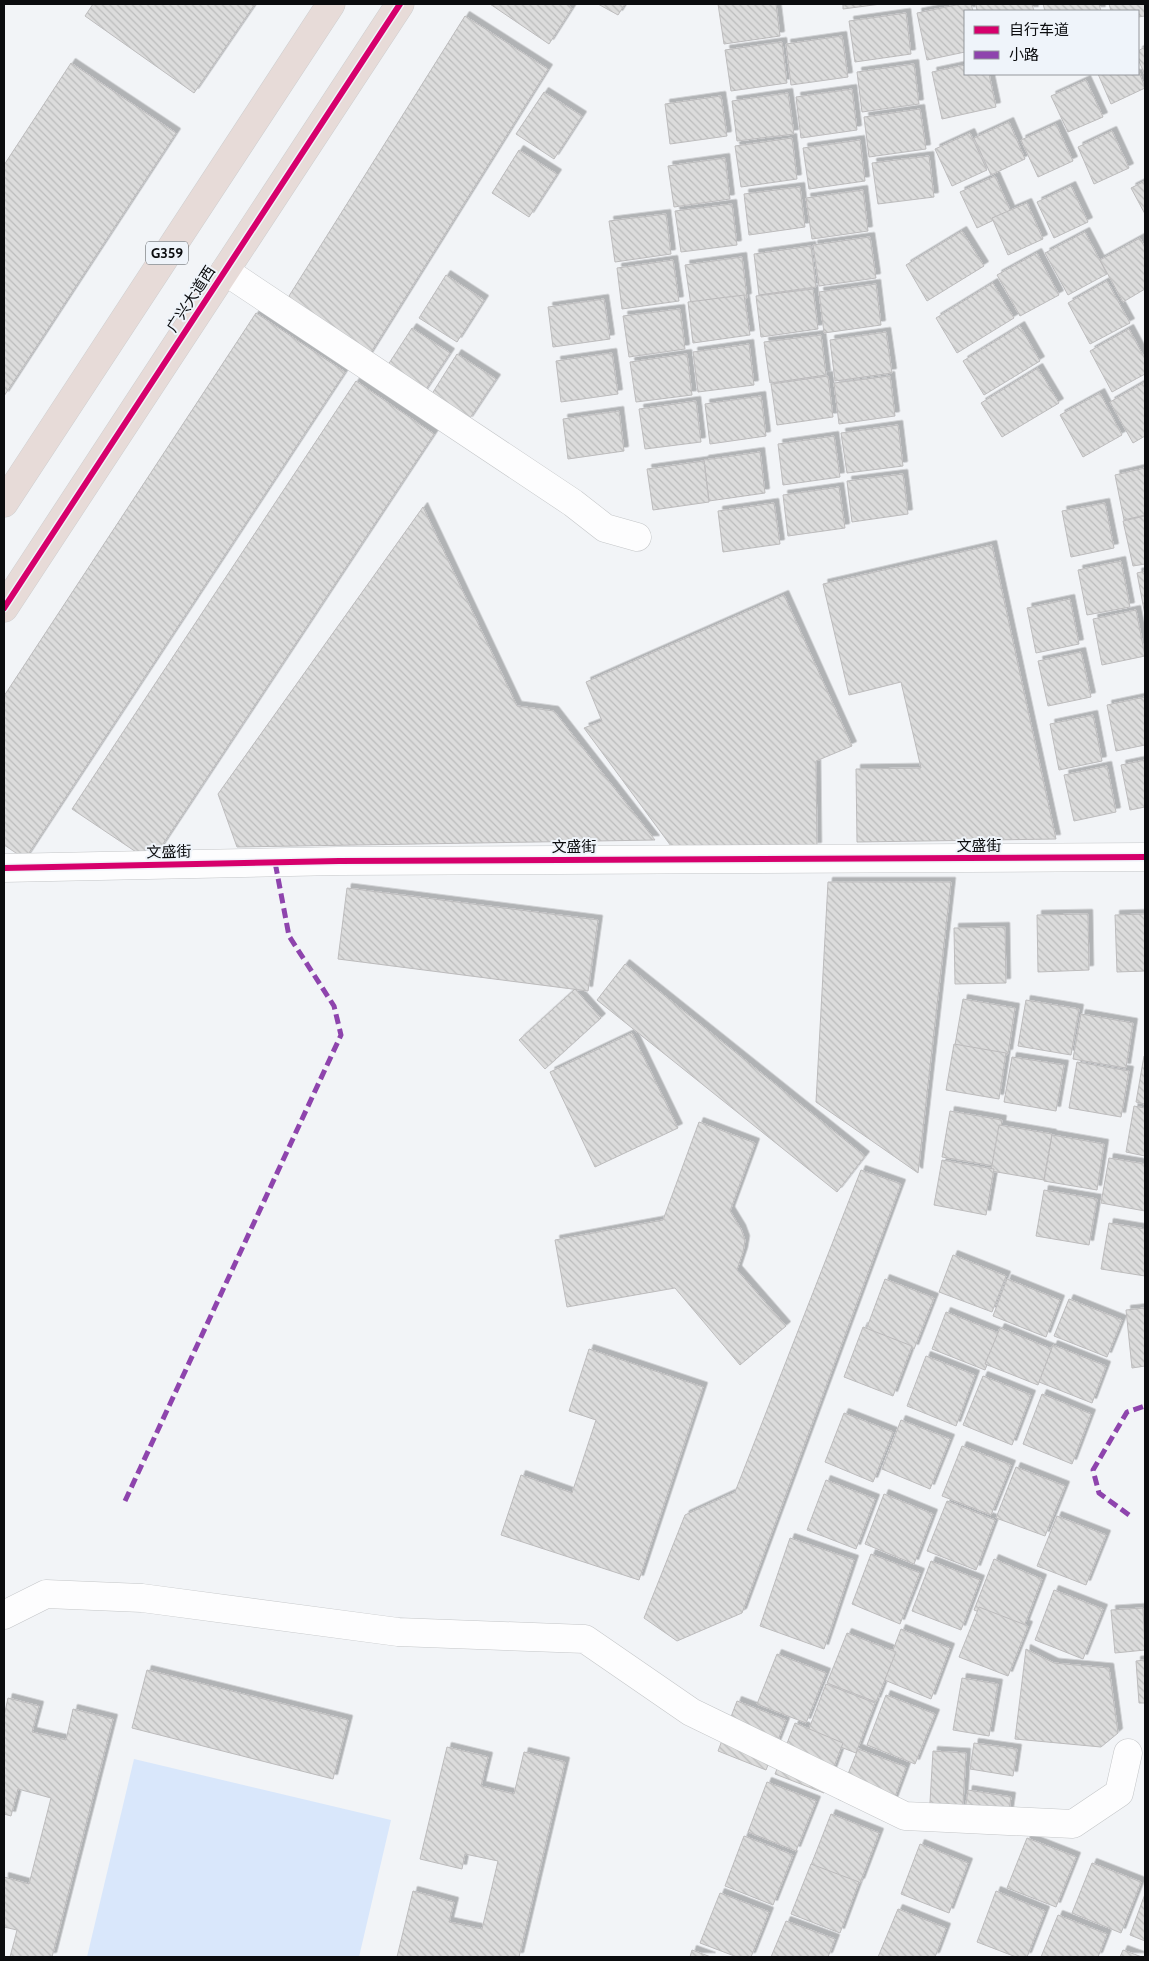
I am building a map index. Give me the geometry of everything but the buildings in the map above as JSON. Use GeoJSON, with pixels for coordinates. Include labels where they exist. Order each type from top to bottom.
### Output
{"type":"FeatureCollection","features":[{"type":"Feature","properties":{"kind":"highway","name":"G359"},"geometry":{"type":"LineString","coordinates":[[4,503],[331,4]]}},
{"type":"Feature","properties":{"kind":"highway","name":"广兴大道西"},"geometry":{"type":"LineString","coordinates":[[4,608],[400,4]]}},
{"type":"Feature","properties":{"kind":"street"},"geometry":{"type":"LineString","coordinates":[[225,271],[573,502],[605,528],[638,537]]}},
{"type":"Feature","properties":{"kind":"street","name":"文盛街"},"geometry":{"type":"LineString","coordinates":[[4,868],[339,861],[1145,858]]}},
{"type":"Feature","properties":{"kind":"street"},"geometry":{"type":"LineString","coordinates":[[4,1615],[46,1594],[142,1598],[398,1632],[585,1639],[691,1712],[905,1816],[1073,1824],[1118,1793],[1128,1753]]}},
{"type":"Feature","properties":{"kind":"shaded area"},"geometry":{"type":"Polygon","coordinates":[[[134,1759],[391,1820],[359,1957],[87,1957],[134,1759]]]}},
{"type":"Feature","properties":{"kind":"marked path"},"geometry":{"type":"LineString","coordinates":[[125,1501],[341,1035],[334,1006],[289,936],[275,862]]}},
{"type":"Feature","properties":{"kind":"marked path"},"geometry":{"type":"LineString","coordinates":[[1129,1515],[1099,1493],[1093,1470],[1127,1412],[1145,1406]]}},
{"type":"Feature","properties":{"kind":"cycle path"},"geometry":{"type":"LineString","coordinates":[[4,608],[400,4]]}},
{"type":"Feature","properties":{"kind":"cycle path"},"geometry":{"type":"LineString","coordinates":[[4,868],[339,861],[1145,857]]}}]}
